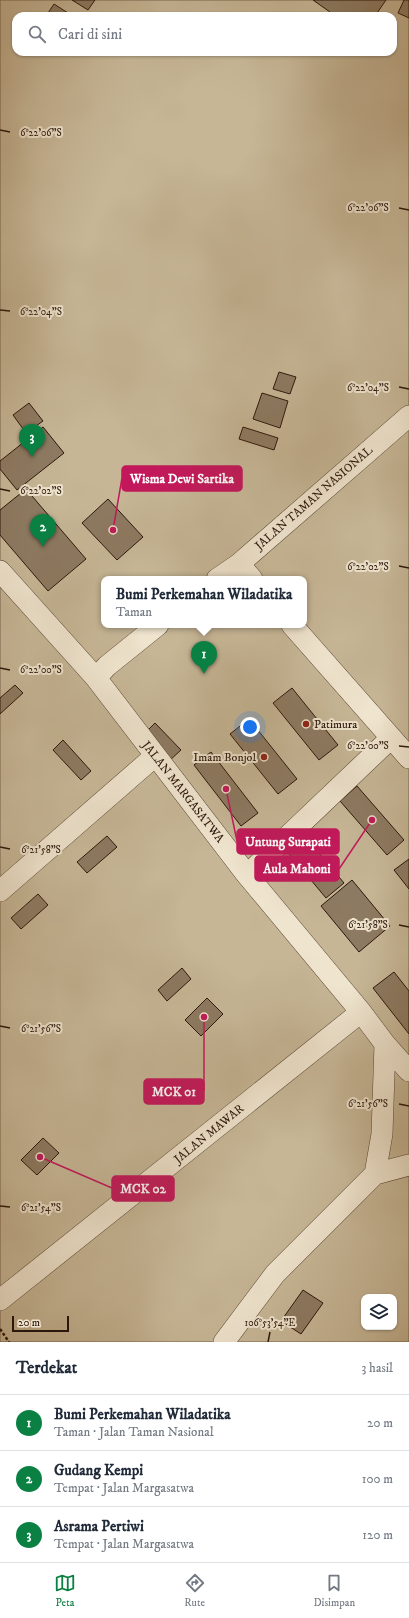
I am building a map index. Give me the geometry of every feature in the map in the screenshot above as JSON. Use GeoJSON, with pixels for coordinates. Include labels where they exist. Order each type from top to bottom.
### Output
{"type":"FeatureCollection","features":[{"type":"Feature","properties":{"kind":"street","name":"JALAN TAMAN NASIONAL"},"geometry":{"type":"LineString","coordinates":[[228,576],[245,571],[409,416]]}},
{"type":"Feature","properties":{"kind":"street","name":"JALAN MARGASATWA"},"geometry":{"type":"LineString","coordinates":[[0,571],[96,678],[247,875],[361,1012],[385,1044],[409,1071]]}},
{"type":"Feature","properties":{"kind":"street"},"geometry":{"type":"LineString","coordinates":[[96,678],[107,666],[154,628]]}},
{"type":"Feature","properties":{"kind":"street"},"geometry":{"type":"LineString","coordinates":[[295,628],[409,758]]}},
{"type":"Feature","properties":{"kind":"street"},"geometry":{"type":"LineString","coordinates":[[247,875],[391,738]]}},
{"type":"Feature","properties":{"kind":"street"},"geometry":{"type":"LineString","coordinates":[[0,891],[156,756]]}},
{"type":"Feature","properties":{"kind":"street","name":"JALAN MAWAR"},"geometry":{"type":"LineString","coordinates":[[0,1300],[361,1012]]}},
{"type":"Feature","properties":{"kind":"street"},"geometry":{"type":"LineString","coordinates":[[375,1174],[382,1134],[385,1044]]}},
{"type":"Feature","properties":{"kind":"street"},"geometry":{"type":"LineString","coordinates":[[224,1342],[275,1274],[375,1174],[409,1165]]}},
{"type":"Feature","properties":{"kind":"path"},"geometry":{"type":"LineString","coordinates":[[0,1329],[9,1342]]}},
{"type":"Feature","properties":{"kind":"shaded area"},"geometry":{"type":"Polygon","coordinates":[[[0,0],[409,0],[409,1342],[0,1342],[0,0]]]}},
{"type":"Feature","properties":{"kind":"building"},"geometry":{"type":"Polygon","coordinates":[[[72,0],[95,0],[88,10],[72,0]]]}},
{"type":"Feature","properties":{"kind":"building"},"geometry":{"type":"Polygon","coordinates":[[[313,0],[386,0],[378,12],[330,12],[313,0]]]}},
{"type":"Feature","properties":{"kind":"building"},"geometry":{"type":"Polygon","coordinates":[[[404,0],[409,0],[409,18],[398,13],[404,0]]]}},
{"type":"Feature","properties":{"kind":"building"},"geometry":{"type":"Polygon","coordinates":[[[54,4],[66,12],[49,12],[54,4]]]}},
{"type":"Feature","properties":{"kind":"building"},"geometry":{"type":"Polygon","coordinates":[[[279,372],[296,377],[290,394],[273,389],[279,372]]]}},
{"type":"Feature","properties":{"kind":"building"},"geometry":{"type":"Polygon","coordinates":[[[262,393],[288,401],[280,428],[253,419],[262,393]]]}},
{"type":"Feature","properties":{"kind":"building"},"geometry":{"type":"Polygon","coordinates":[[[29,403],[43,421],[26,433],[13,415],[29,403]]]}},
{"type":"Feature","properties":{"kind":"building"},"geometry":{"type":"Polygon","coordinates":[[[43,427],[64,453],[17,490],[0,469],[0,461],[43,427]]]}},
{"type":"Feature","properties":{"kind":"building"},"geometry":{"type":"Polygon","coordinates":[[[243,427],[278,438],[274,450],[239,439],[243,427]]]}},
{"type":"Feature","properties":{"kind":"building"},"geometry":{"type":"Polygon","coordinates":[[[26,489],[86,559],[48,591],[0,535],[0,510],[26,489]]]}},
{"type":"Feature","properties":{"kind":"building"},"geometry":{"type":"Polygon","coordinates":[[[108,499],[143,537],[117,560],[82,523],[108,499]]]}},
{"type":"Feature","properties":{"kind":"building"},"geometry":{"type":"Polygon","coordinates":[[[15,685],[23,693],[0,714],[0,698],[15,685]]]}},
{"type":"Feature","properties":{"kind":"building","name":"Patimura"},"geometry":{"type":"Polygon","coordinates":[[[292,688],[338,745],[319,760],[273,703],[292,688]]]}},
{"type":"Feature","properties":{"kind":"building","name":"Imam Bonjol"},"geometry":{"type":"Polygon","coordinates":[[[249,719],[297,779],[278,794],[230,734],[249,719]]]}},
{"type":"Feature","properties":{"kind":"building"},"geometry":{"type":"Polygon","coordinates":[[[155,723],[181,750],[169,761],[144,734],[155,723]]]}},
{"type":"Feature","properties":{"kind":"building"},"geometry":{"type":"Polygon","coordinates":[[[63,740],[91,771],[81,780],[53,750],[63,740]]]}},
{"type":"Feature","properties":{"kind":"building"},"geometry":{"type":"Polygon","coordinates":[[[211,752],[258,813],[241,826],[194,765],[211,752]]]}},
{"type":"Feature","properties":{"kind":"building"},"geometry":{"type":"Polygon","coordinates":[[[357,786],[404,840],[387,855],[340,801],[357,786]]]}},
{"type":"Feature","properties":{"kind":"building"},"geometry":{"type":"Polygon","coordinates":[[[302,833],[344,883],[326,898],[284,848],[302,833]]]}},
{"type":"Feature","properties":{"kind":"building"},"geometry":{"type":"Polygon","coordinates":[[[107,836],[117,847],[87,873],[77,862],[107,836]]]}},
{"type":"Feature","properties":{"kind":"building"},"geometry":{"type":"Polygon","coordinates":[[[409,859],[409,889],[394,870],[409,859]]]}},
{"type":"Feature","properties":{"kind":"building"},"geometry":{"type":"Polygon","coordinates":[[[352,880],[390,926],[359,952],[321,906],[352,880]]]}},
{"type":"Feature","properties":{"kind":"building"},"geometry":{"type":"Polygon","coordinates":[[[38,894],[48,905],[21,929],[11,918],[38,894]]]}},
{"type":"Feature","properties":{"kind":"building"},"geometry":{"type":"Polygon","coordinates":[[[182,968],[191,979],[167,1001],[158,990],[182,968]]]}},
{"type":"Feature","properties":{"kind":"building"},"geometry":{"type":"Polygon","coordinates":[[[394,972],[409,991],[409,1034],[373,988],[394,972]]]}},
{"type":"Feature","properties":{"kind":"building"},"geometry":{"type":"Polygon","coordinates":[[[207,998],[223,1014],[201,1036],[185,1020],[207,998]]]}},
{"type":"Feature","properties":{"kind":"building"},"geometry":{"type":"Polygon","coordinates":[[[43,1138],[59,1153],[37,1175],[21,1160],[43,1138]]]}},
{"type":"Feature","properties":{"kind":"building"},"geometry":{"type":"Polygon","coordinates":[[[303,1290],[323,1303],[301,1334],[281,1321],[303,1290]]]}},
{"type":"Feature","properties":{"kind":"place","name":"Asrama Pertiwi"},"geometry":{"type":"Point","coordinates":[32,457]}},
{"type":"Feature","properties":{"kind":"place","name":"Wisma Dewi Sartika"},"geometry":{"type":"Point","coordinates":[113,530]}},
{"type":"Feature","properties":{"kind":"place","name":"Gudang Kempi"},"geometry":{"type":"Point","coordinates":[43,547]}},
{"type":"Feature","properties":{"kind":"place","name":"Bumi Perkemahan Wiladatika"},"geometry":{"type":"Point","coordinates":[204,674]}},
{"type":"Feature","properties":{"kind":"place","name":"Patimura"},"geometry":{"type":"Point","coordinates":[306,724]}},
{"type":"Feature","properties":{"kind":"place","name":"Imam Bonjol"},"geometry":{"type":"Point","coordinates":[264,757]}},
{"type":"Feature","properties":{"kind":"place","name":"Untung Surapati"},"geometry":{"type":"Point","coordinates":[226,789]}},
{"type":"Feature","properties":{"kind":"place","name":"Aula Mahoni"},"geometry":{"type":"Point","coordinates":[372,820]}},
{"type":"Feature","properties":{"kind":"place","name":"MCK 01"},"geometry":{"type":"Point","coordinates":[204,1017]}},
{"type":"Feature","properties":{"kind":"place","name":"MCK 02"},"geometry":{"type":"Point","coordinates":[40,1157]}}]}
